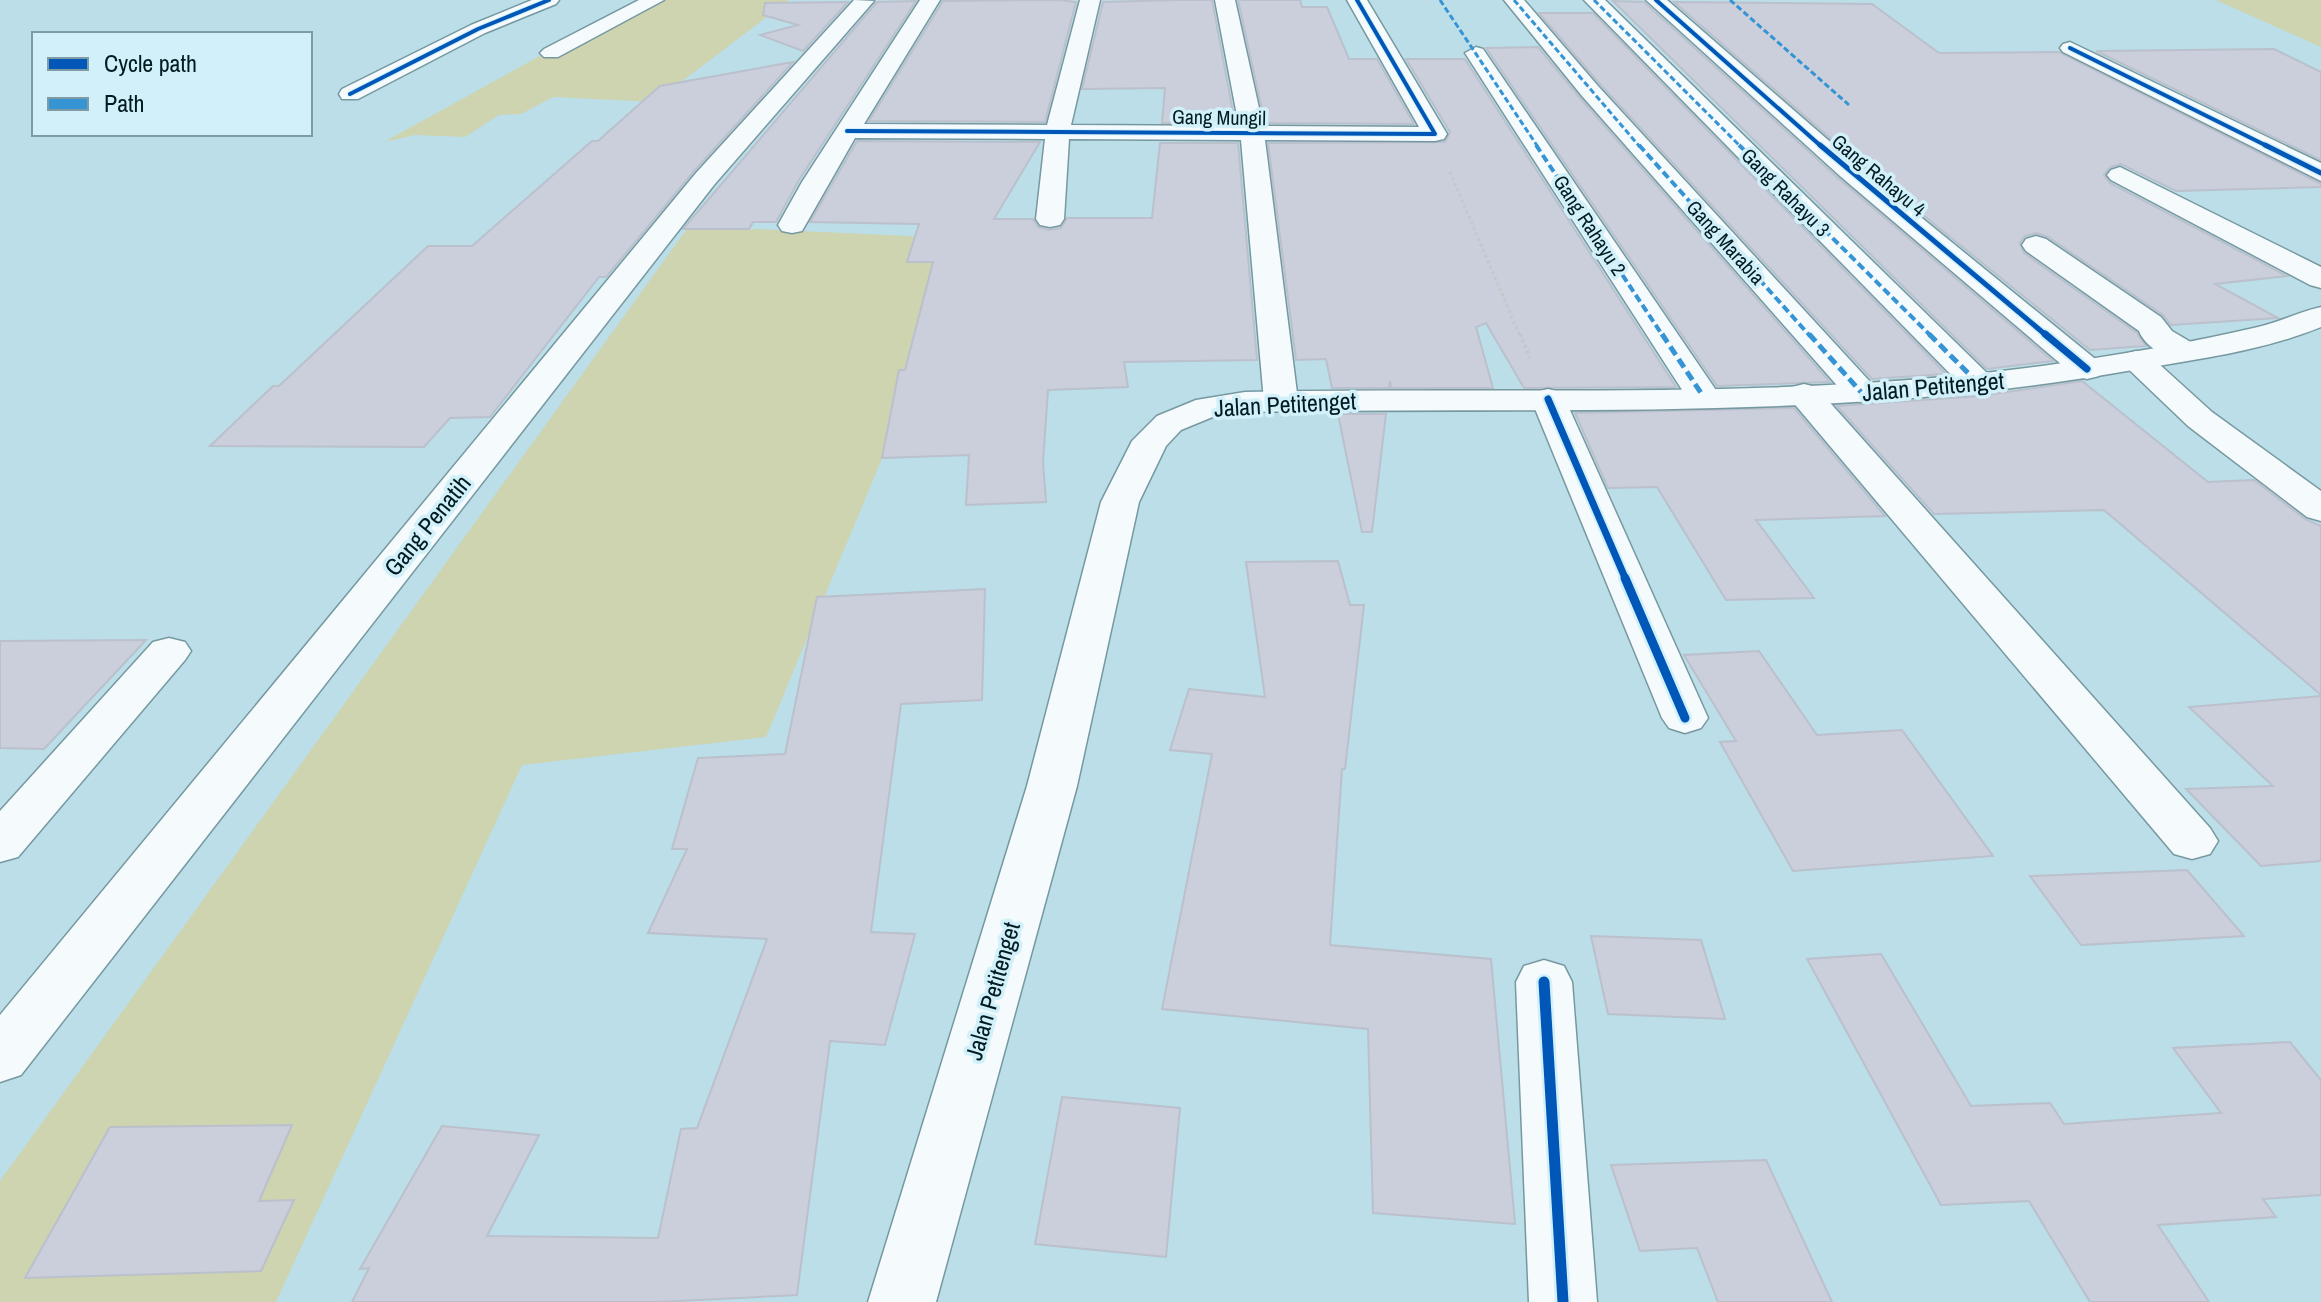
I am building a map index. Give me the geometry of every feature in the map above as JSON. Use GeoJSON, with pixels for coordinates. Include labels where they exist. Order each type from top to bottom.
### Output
{"type":"FeatureCollection","features":[{"type":"Feature","properties":{"kind":"street"},"geometry":{"type":"LineString","coordinates":[[350,94],[478,29],[549,0]]}},
{"type":"Feature","properties":{"kind":"street"},"geometry":{"type":"LineString","coordinates":[[551,53],[654,0]]}},
{"type":"Feature","properties":{"kind":"street"},"geometry":{"type":"LineString","coordinates":[[792,225],[930,0]]}},
{"type":"Feature","properties":{"kind":"street"},"geometry":{"type":"LineString","coordinates":[[1050,219],[1058,130],[1090,0]]}},
{"type":"Feature","properties":{"kind":"street","name":"Gang Mungil"},"geometry":{"type":"LineString","coordinates":[[1225,0],[1252,133],[1281,401]]}},
{"type":"Feature","properties":{"kind":"street"},"geometry":{"type":"LineString","coordinates":[[1357,0],[1435,134]]}},
{"type":"Feature","properties":{"kind":"street","name":"Gang Marabia"},"geometry":{"type":"LineString","coordinates":[[1514,0],[1590,91],[1861,392]]}},
{"type":"Feature","properties":{"kind":"street","name":"Gang Rahayu 3"},"geometry":{"type":"LineString","coordinates":[[1594,0],[1978,383]]}},
{"type":"Feature","properties":{"kind":"street","name":"Gang Rahayu 4"},"geometry":{"type":"LineString","coordinates":[[1656,0],[1849,171],[2087,369]]}},
{"type":"Feature","properties":{"kind":"street","name":"Gang Penatih"},"geometry":{"type":"LineString","coordinates":[[0,1058],[705,179],[864,1]]}},
{"type":"Feature","properties":{"kind":"street"},"geometry":{"type":"LineString","coordinates":[[2070,48],[2321,173]]}},
{"type":"Feature","properties":{"kind":"street","name":"Gang Rahayu 2"},"geometry":{"type":"LineString","coordinates":[[1476,53],[1703,396]]}},
{"type":"Feature","properties":{"kind":"street","name":"Gang Mungil"},"geometry":{"type":"LineString","coordinates":[[847,131],[1435,134]]}},
{"type":"Feature","properties":{"kind":"street"},"geometry":{"type":"LineString","coordinates":[[2120,175],[2321,279]]}},
{"type":"Feature","properties":{"kind":"street"},"geometry":{"type":"LineString","coordinates":[[2036,245],[2150,324],[2159,337],[2183,351]]}},
{"type":"Feature","properties":{"kind":"street","name":"Jalan Petitenget"},"geometry":{"type":"LineString","coordinates":[[902,1302],[1052,786],[1120,502],[1144,450],[1169,423],[1208,407],[1281,401],[1804,394],[1978,383],[2136,361],[2276,330],[2321,316]]}},
{"type":"Feature","properties":{"kind":"street"},"geometry":{"type":"LineString","coordinates":[[2136,361],[2200,419],[2321,509]]}},
{"type":"Feature","properties":{"kind":"street"},"geometry":{"type":"LineString","coordinates":[[1804,394],[2192,841]]}},
{"type":"Feature","properties":{"kind":"street"},"geometry":{"type":"LineString","coordinates":[[1548,399],[1685,718]]}},
{"type":"Feature","properties":{"kind":"street"},"geometry":{"type":"LineString","coordinates":[[0,844],[169,651]]}},
{"type":"Feature","properties":{"kind":"street"},"geometry":{"type":"LineString","coordinates":[[1544,982],[1563,1302]]}},
{"type":"Feature","properties":{"kind":"path"},"geometry":{"type":"LineString","coordinates":[[1435,134],[1548,399]]}},
{"type":"Feature","properties":{"kind":"green space"},"geometry":{"type":"Polygon","coordinates":[[[641,0],[789,0],[655,102],[553,97],[521,114],[499,115],[465,137],[415,135],[384,142],[641,0]]]}},
{"type":"Feature","properties":{"kind":"green space"},"geometry":{"type":"Polygon","coordinates":[[[2216,0],[2321,0],[2321,47],[2216,0]]]}},
{"type":"Feature","properties":{"kind":"green space"},"geometry":{"type":"Polygon","coordinates":[[[689,226],[1087,244],[941,317],[766,737],[522,765],[276,1302],[0,1302],[0,1181],[689,226]]]}},
{"type":"Feature","properties":{"kind":"building"},"geometry":{"type":"Polygon","coordinates":[[[1212,0],[1235,123],[1162,123],[1165,88],[1082,89],[1103,2],[1212,0]]]}},
{"type":"Feature","properties":{"kind":"building"},"geometry":{"type":"Polygon","coordinates":[[[1238,0],[1300,0],[1302,7],[1327,7],[1349,59],[1377,59],[1414,124],[1265,123],[1238,0]]]}},
{"type":"Feature","properties":{"kind":"building"},"geometry":{"type":"Polygon","coordinates":[[[916,1],[799,180],[776,222],[753,222],[749,229],[683,229],[877,2],[916,1]]]}},
{"type":"Feature","properties":{"kind":"building"},"geometry":{"type":"Polygon","coordinates":[[[943,1],[1076,2],[1045,122],[869,121],[943,1]]]}},
{"type":"Feature","properties":{"kind":"building"},"geometry":{"type":"Polygon","coordinates":[[[1613,1],[1644,2],[1838,178],[2053,361],[1987,369],[1613,1]]]}},
{"type":"Feature","properties":{"kind":"building"},"geometry":{"type":"Polygon","coordinates":[[[848,2],[803,51],[760,35],[798,25],[763,15],[765,3],[848,2]]]}},
{"type":"Feature","properties":{"kind":"building"},"geometry":{"type":"Polygon","coordinates":[[[1674,2],[1872,4],[1939,53],[2059,52],[2321,184],[2321,187],[2176,191],[2121,164],[2110,167],[2104,175],[2110,183],[2287,276],[2215,284],[2278,318],[2171,325],[2163,315],[2048,237],[2037,233],[2025,236],[2020,243],[2024,253],[2137,333],[2146,346],[2090,350],[1860,164],[1674,2]]]}},
{"type":"Feature","properties":{"kind":"building"},"geometry":{"type":"Polygon","coordinates":[[[1539,13],[1593,13],[1946,374],[1872,379],[1600,84],[1539,13]]]}},
{"type":"Feature","properties":{"kind":"building"},"geometry":{"type":"Polygon","coordinates":[[[1538,47],[1830,382],[1717,386],[1486,48],[1538,47]]]}},
{"type":"Feature","properties":{"kind":"building"},"geometry":{"type":"Polygon","coordinates":[[[2274,49],[2321,72],[2321,160],[2096,51],[2274,49]]]}},
{"type":"Feature","properties":{"kind":"building"},"geometry":{"type":"Polygon","coordinates":[[[1406,59],[1465,59],[1676,387],[1524,388],[1486,323],[1476,327],[1493,388],[1391,388],[1390,381],[1389,388],[1332,388],[1326,359],[1296,360],[1268,143],[1445,142],[1450,132],[1406,59]]]}},
{"type":"Feature","properties":{"kind":"building"},"geometry":{"type":"Polygon","coordinates":[[[793,62],[694,171],[606,277],[599,277],[490,417],[450,418],[424,447],[210,446],[273,386],[279,386],[428,246],[472,246],[660,86],[793,62]]]}},
{"type":"Feature","properties":{"kind":"building"},"geometry":{"type":"Polygon","coordinates":[[[857,141],[1040,142],[994,219],[1033,219],[1038,227],[1049,230],[1061,228],[1067,218],[1152,218],[1160,143],[1238,143],[1257,360],[1124,362],[1128,387],[1048,390],[1043,462],[1046,502],[966,505],[969,455],[882,458],[899,370],[905,370],[933,262],[907,262],[919,224],[810,222],[857,141]]]}},
{"type":"Feature","properties":{"kind":"building"},"geometry":{"type":"Polygon","coordinates":[[[2082,381],[2208,482],[2254,480],[2305,519],[2321,526],[2321,695],[2104,510],[1934,514],[1837,406],[1979,396],[2082,381]]]}},
{"type":"Feature","properties":{"kind":"building"},"geometry":{"type":"Polygon","coordinates":[[[1794,408],[1885,516],[1756,520],[1814,598],[1726,600],[1657,487],[1608,488],[1575,413],[1794,408]]]}},
{"type":"Feature","properties":{"kind":"building"},"geometry":{"type":"Polygon","coordinates":[[[1338,414],[1386,414],[1372,532],[1362,532],[1338,414]]]}},
{"type":"Feature","properties":{"kind":"building"},"geometry":{"type":"Polygon","coordinates":[[[1338,561],[1350,605],[1364,605],[1345,769],[1342,769],[1330,945],[1491,959],[1515,1224],[1373,1213],[1368,1029],[1162,1009],[1212,754],[1170,750],[1189,689],[1265,697],[1246,562],[1338,561]]]}},
{"type":"Feature","properties":{"kind":"building"},"geometry":{"type":"Polygon","coordinates":[[[985,589],[982,700],[901,704],[871,932],[915,934],[885,1045],[830,1041],[797,1295],[658,1302],[352,1302],[369,1268],[360,1269],[442,1126],[539,1135],[487,1236],[658,1238],[681,1129],[697,1128],[767,939],[648,933],[687,849],[672,849],[698,758],[785,754],[817,597],[985,589]]]}},
{"type":"Feature","properties":{"kind":"building"},"geometry":{"type":"Polygon","coordinates":[[[146,640],[44,749],[0,748],[0,641],[146,640]]]}},
{"type":"Feature","properties":{"kind":"building"},"geometry":{"type":"Polygon","coordinates":[[[1759,651],[1817,735],[1902,730],[1993,856],[1793,871],[1720,742],[1736,741],[1684,655],[1759,651]]]}},
{"type":"Feature","properties":{"kind":"building"},"geometry":{"type":"Polygon","coordinates":[[[2321,696],[2321,861],[2261,866],[2186,789],[2273,786],[2189,707],[2321,696]]]}},
{"type":"Feature","properties":{"kind":"building"},"geometry":{"type":"Polygon","coordinates":[[[2187,870],[2244,936],[2081,945],[2030,876],[2187,870]]]}},
{"type":"Feature","properties":{"kind":"building"},"geometry":{"type":"Polygon","coordinates":[[[1591,936],[1701,940],[1725,1019],[1608,1014],[1591,936]]]}},
{"type":"Feature","properties":{"kind":"building"},"geometry":{"type":"Polygon","coordinates":[[[1881,954],[1971,1106],[2050,1103],[2064,1124],[2221,1113],[2173,1048],[2290,1042],[2321,1080],[2321,1195],[2263,1199],[2276,1217],[2158,1225],[2209,1302],[2090,1302],[2029,1201],[1941,1205],[1807,959],[1881,954]]]}},
{"type":"Feature","properties":{"kind":"building"},"geometry":{"type":"Polygon","coordinates":[[[1062,1097],[1180,1108],[1166,1257],[1035,1244],[1062,1097]]]}},
{"type":"Feature","properties":{"kind":"building"},"geometry":{"type":"Polygon","coordinates":[[[292,1125],[259,1201],[294,1200],[261,1271],[25,1278],[110,1127],[292,1125]]]}},
{"type":"Feature","properties":{"kind":"building"},"geometry":{"type":"Polygon","coordinates":[[[1766,1160],[1832,1302],[1718,1302],[1697,1248],[1640,1251],[1611,1165],[1766,1160]]]}},
{"type":"Feature","properties":{"kind":"marked path"},"geometry":{"type":"LineString","coordinates":[[1440,0],[1703,396]]}},
{"type":"Feature","properties":{"kind":"marked path"},"geometry":{"type":"LineString","coordinates":[[1514,0],[1590,91],[1861,392]]}},
{"type":"Feature","properties":{"kind":"marked path"},"geometry":{"type":"LineString","coordinates":[[1594,0],[1978,383]]}},
{"type":"Feature","properties":{"kind":"marked path"},"geometry":{"type":"LineString","coordinates":[[1730,0],[1849,105]]}},
{"type":"Feature","properties":{"kind":"cycle path"},"geometry":{"type":"LineString","coordinates":[[350,94],[478,29],[549,0]]}},
{"type":"Feature","properties":{"kind":"cycle path"},"geometry":{"type":"LineString","coordinates":[[847,131],[1435,134],[1357,0]]}},
{"type":"Feature","properties":{"kind":"cycle path"},"geometry":{"type":"LineString","coordinates":[[1656,0],[1849,171],[2087,369]]}},
{"type":"Feature","properties":{"kind":"cycle path"},"geometry":{"type":"LineString","coordinates":[[2070,48],[2321,173]]}},
{"type":"Feature","properties":{"kind":"cycle path"},"geometry":{"type":"LineString","coordinates":[[1548,399],[1685,718]]}},
{"type":"Feature","properties":{"kind":"cycle path"},"geometry":{"type":"LineString","coordinates":[[1544,982],[1563,1302]]}}]}
